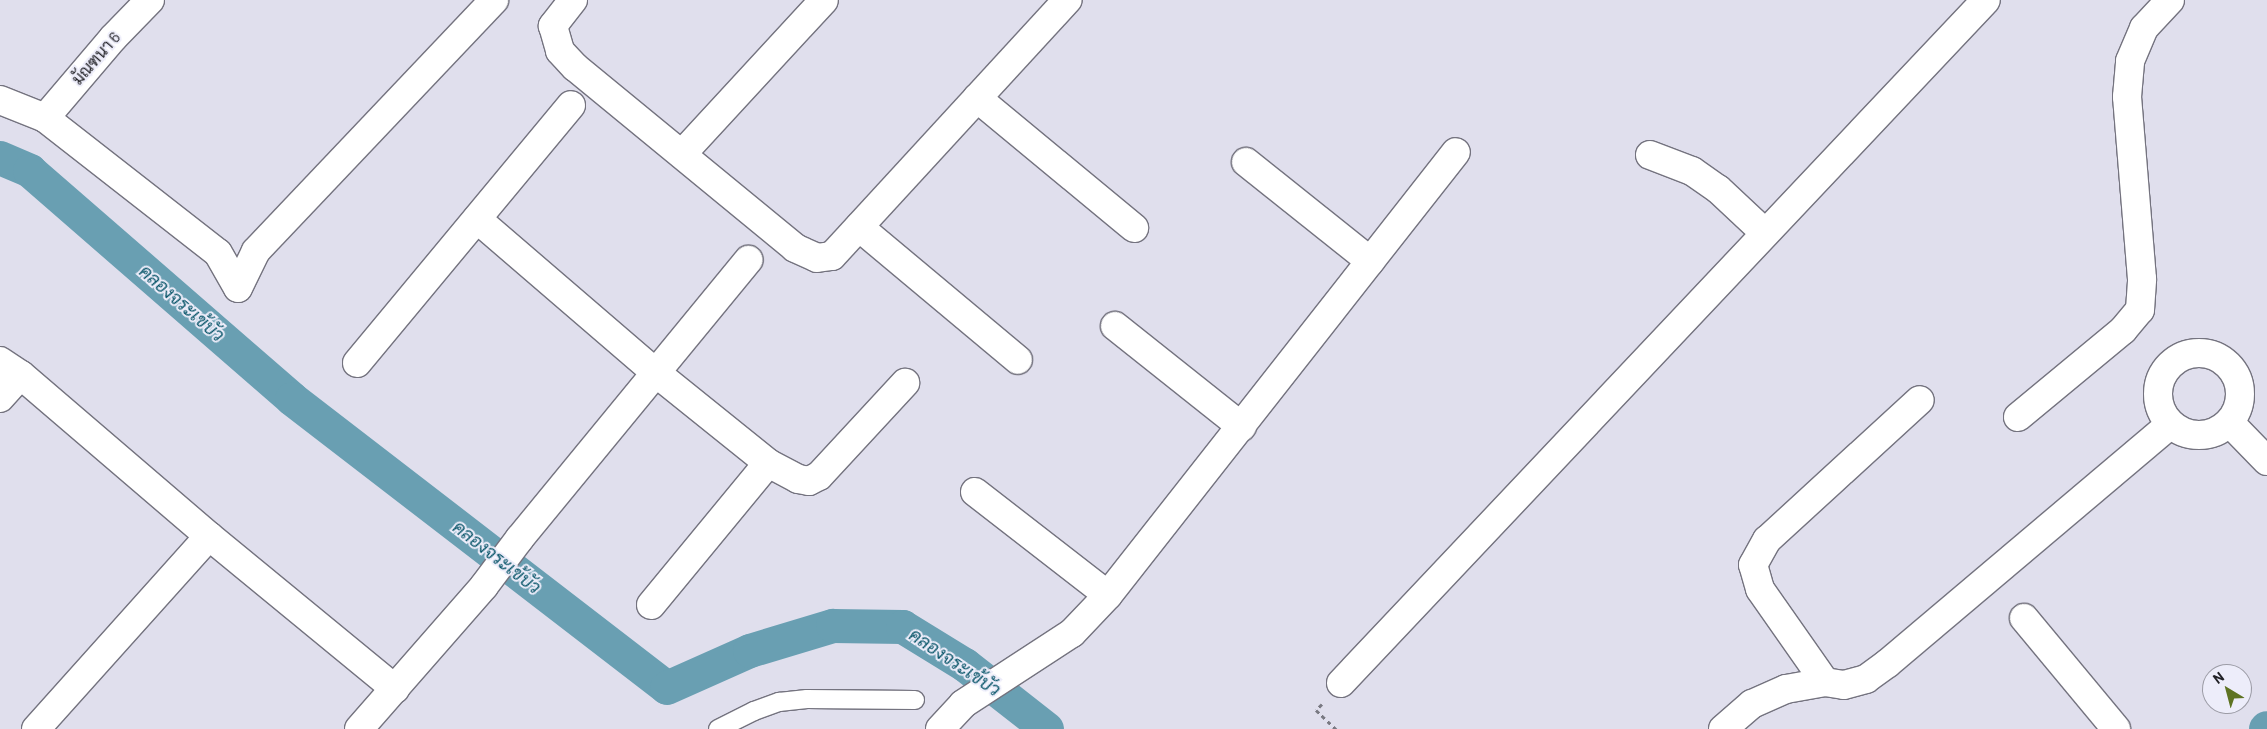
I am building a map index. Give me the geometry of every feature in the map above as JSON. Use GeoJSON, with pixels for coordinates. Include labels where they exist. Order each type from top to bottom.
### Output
{"type":"FeatureCollection","features":[{"type":"Feature","properties":{"kind":"street","name":"มัณฑนา 6"},"geometry":{"type":"LineString","coordinates":[[45,118],[113,38],[150,0]]}},
{"type":"Feature","properties":{"kind":"street"},"geometry":{"type":"LineString","coordinates":[[0,100],[45,118],[218,254],[238,288],[256,251],[494,0]]}},
{"type":"Feature","properties":{"kind":"street"},"geometry":{"type":"LineString","coordinates":[[573,0],[553,26],[560,51],[576,67],[795,248],[817,258],[832,256],[1067,0]]}},
{"type":"Feature","properties":{"kind":"street"},"geometry":{"type":"LineString","coordinates":[[682,154],[824,0]]}},
{"type":"Feature","properties":{"kind":"street"},"geometry":{"type":"LineString","coordinates":[[1341,683],[1986,0]]}},
{"type":"Feature","properties":{"kind":"street"},"geometry":{"type":"LineString","coordinates":[[2018,417],[2123,330],[2140,310],[2142,279],[2127,97],[2130,61],[2144,28],[2170,0]]}},
{"type":"Feature","properties":{"kind":"street"},"geometry":{"type":"LineString","coordinates":[[977,98],[1134,228]]}},
{"type":"Feature","properties":{"kind":"street"},"geometry":{"type":"LineString","coordinates":[[357,363],[571,105]]}},
{"type":"Feature","properties":{"kind":"street"},"geometry":{"type":"LineString","coordinates":[[940,729],[963,704],[1072,633],[1108,595],[1242,427],[1456,152]]}},
{"type":"Feature","properties":{"kind":"street"},"geometry":{"type":"LineString","coordinates":[[1650,155],[1692,171],[1718,189],[1765,233]]}},
{"type":"Feature","properties":{"kind":"street"},"geometry":{"type":"LineString","coordinates":[[1246,162],[1370,261]]}},
{"type":"Feature","properties":{"kind":"street"},"geometry":{"type":"LineString","coordinates":[[477,219],[655,372],[768,463],[798,480],[809,481],[819,476],[905,383]]}},
{"type":"Feature","properties":{"kind":"street"},"geometry":{"type":"LineString","coordinates":[[859,227],[1018,360]]}},
{"type":"Feature","properties":{"kind":"street"},"geometry":{"type":"LineString","coordinates":[[360,729],[484,586],[520,538],[748,260]]}},
{"type":"Feature","properties":{"kind":"street"},"geometry":{"type":"LineString","coordinates":[[1115,326],[1242,427]]}},
{"type":"Feature","properties":{"kind":"street"},"geometry":{"type":"LineString","coordinates":[[2210,353],[2228,364],[2240,383],[2240,404],[2230,423],[2211,435],[2189,435],[2170,425],[2159,406],[2158,384],[2169,365],[2188,354],[2210,353]]}},
{"type":"Feature","properties":{"kind":"street"},"geometry":{"type":"LineString","coordinates":[[0,398],[10,368],[209,536],[395,689]]}},
{"type":"Feature","properties":{"kind":"street"},"geometry":{"type":"LineString","coordinates":[[1825,682],[1760,589],[1752,565],[1767,540],[1920,400]]}},
{"type":"Feature","properties":{"kind":"street"},"geometry":{"type":"LineString","coordinates":[[2230,423],[2267,461]]}},
{"type":"Feature","properties":{"kind":"street"},"geometry":{"type":"LineString","coordinates":[[1723,729],[1752,704],[1786,689],[1825,682],[1844,685],[1866,679],[1888,663],[2170,425]]}},
{"type":"Feature","properties":{"kind":"street"},"geometry":{"type":"LineString","coordinates":[[651,605],[768,463]]}},
{"type":"Feature","properties":{"kind":"street"},"geometry":{"type":"LineString","coordinates":[[975,492],[1108,595]]}},
{"type":"Feature","properties":{"kind":"street"},"geometry":{"type":"LineString","coordinates":[[36,729],[209,536]]}},
{"type":"Feature","properties":{"kind":"street"},"geometry":{"type":"LineString","coordinates":[[2024,618],[2116,729]]}},
{"type":"Feature","properties":{"kind":"lane"},"geometry":{"type":"LineString","coordinates":[[718,729],[779,702],[825,699],[915,700]]}},
{"type":"Feature","properties":{"kind":"waterway","name":"คลองจระเข้บัว"},"geometry":{"type":"LineString","coordinates":[[0,158],[30,171],[292,399],[667,688],[750,651],[833,626],[903,627],[965,665],[1047,729]]}}]}
